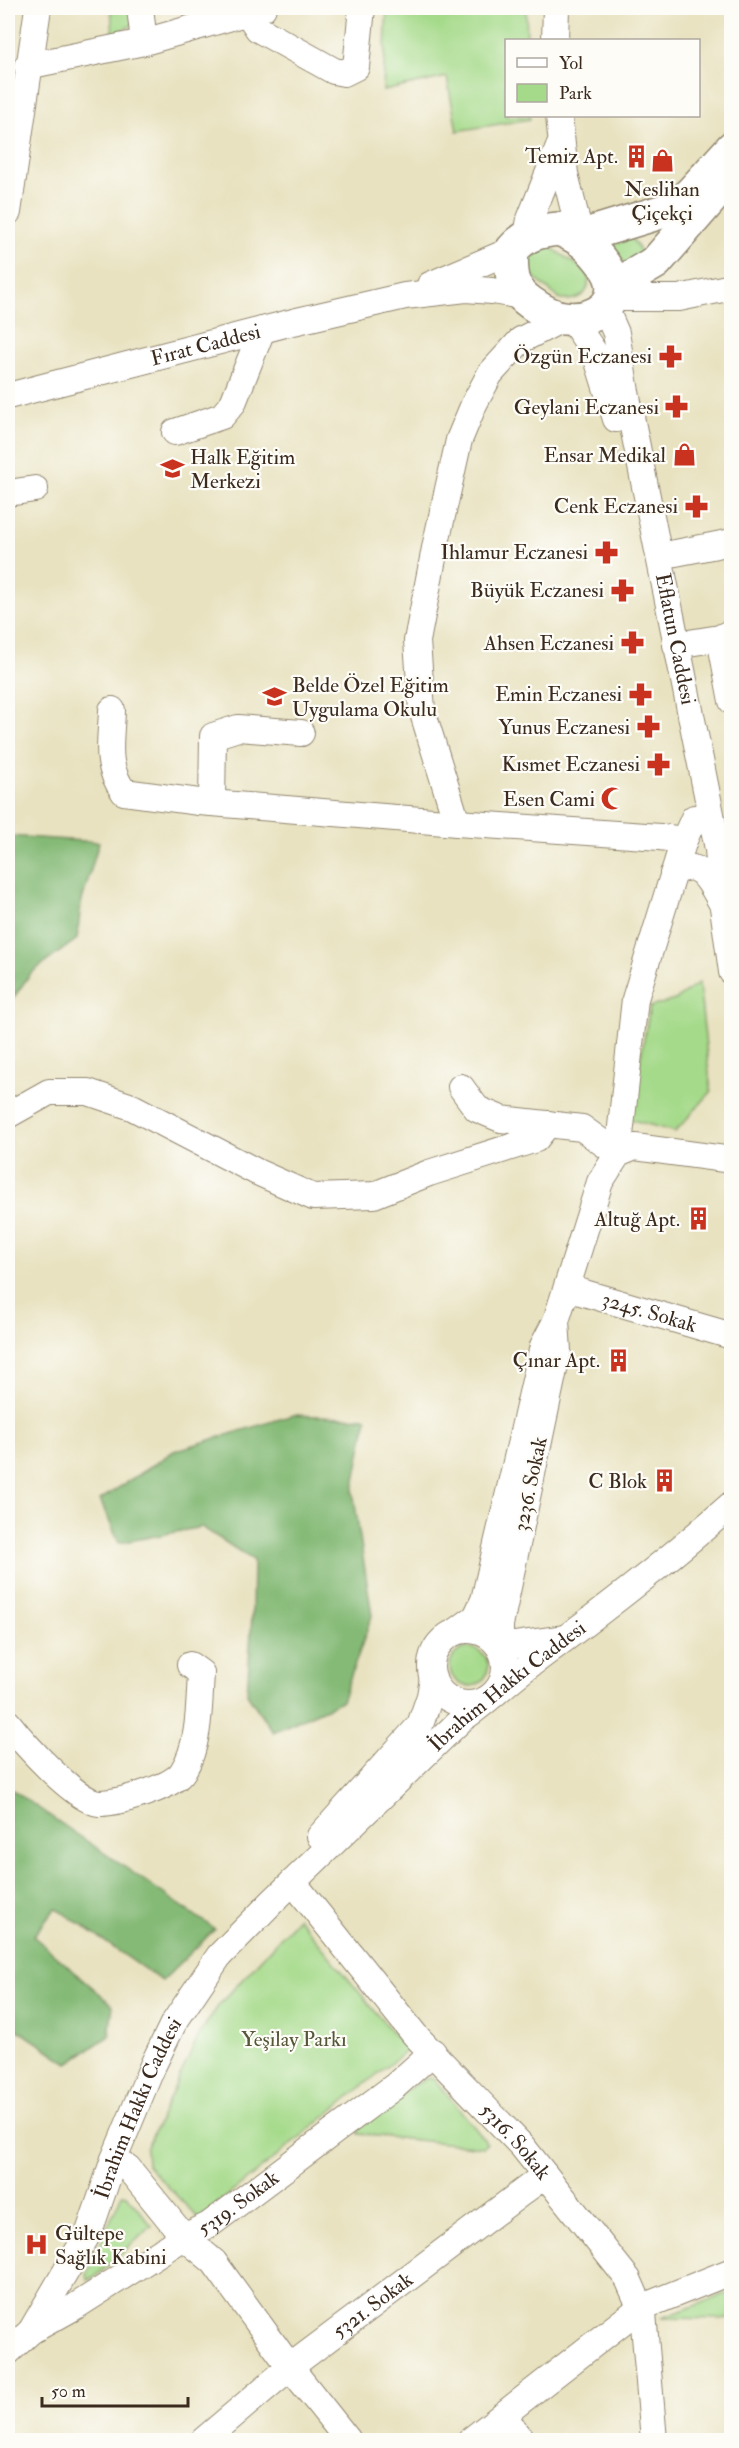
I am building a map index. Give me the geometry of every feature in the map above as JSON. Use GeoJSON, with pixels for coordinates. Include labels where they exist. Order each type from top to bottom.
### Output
{"type":"FeatureCollection","features":[{"type":"Feature","properties":{"kind":"main road"},"geometry":{"type":"LineString","coordinates":[[576,236],[674,208],[732,148]]}},
{"type":"Feature","properties":{"kind":"main road"},"geometry":{"type":"LineString","coordinates":[[610,297],[609,272],[594,251],[576,236],[559,229],[536,231],[519,243],[514,284],[522,296],[543,311],[567,318],[589,318],[610,297],[656,262],[732,175]]}},
{"type":"Feature","properties":{"kind":"street"},"geometry":{"type":"LineString","coordinates":[[8,212],[27,66],[38,8]]}},
{"type":"Feature","properties":{"kind":"street"},"geometry":{"type":"LineString","coordinates":[[140,8],[144,42]]}},
{"type":"Feature","properties":{"kind":"street"},"geometry":{"type":"LineString","coordinates":[[27,66],[144,42],[255,10],[258,29],[334,71],[344,73],[356,67],[362,8]]}},
{"type":"Feature","properties":{"kind":"street"},"geometry":{"type":"LineString","coordinates":[[555,39],[556,8]]}},
{"type":"Feature","properties":{"kind":"street"},"geometry":{"type":"LineString","coordinates":[[559,117],[560,144],[565,174],[577,222],[576,236]]}},
{"type":"Feature","properties":{"kind":"street"},"geometry":{"type":"LineString","coordinates":[[405,296],[519,243],[560,144]]}},
{"type":"Feature","properties":{"kind":"street"},"geometry":{"type":"LineString","coordinates":[[610,297],[679,298],[732,287]]}},
{"type":"Feature","properties":{"kind":"street"},"geometry":{"type":"LineString","coordinates":[[405,296],[466,290],[522,296]]}},
{"type":"Feature","properties":{"kind":"street","name":"Fırat Caddesi"},"geometry":{"type":"LineString","coordinates":[[8,396],[262,330],[405,296]]}},
{"type":"Feature","properties":{"kind":"street","name":"Eflatun Caddesi"},"geometry":{"type":"LineString","coordinates":[[610,297],[626,392],[676,645],[725,847],[723,905],[732,972]]}},
{"type":"Feature","properties":{"kind":"street"},"geometry":{"type":"LineString","coordinates":[[457,823],[422,710],[417,641],[439,531],[459,440],[490,374],[521,340],[567,318]]}},
{"type":"Feature","properties":{"kind":"street","name":"Eflatun Caddesi"},"geometry":{"type":"LineString","coordinates":[[567,318],[596,355],[614,409],[646,552],[689,829]]}},
{"type":"Feature","properties":{"kind":"street"},"geometry":{"type":"LineString","coordinates":[[175,432],[222,416],[233,403],[262,330]]}},
{"type":"Feature","properties":{"kind":"street"},"geometry":{"type":"LineString","coordinates":[[8,493],[35,489]]}},
{"type":"Feature","properties":{"kind":"street"},"geometry":{"type":"LineString","coordinates":[[660,556],[732,542]]}},
{"type":"Feature","properties":{"kind":"street"},"geometry":{"type":"LineString","coordinates":[[676,645],[726,635],[732,701]]}},
{"type":"Feature","properties":{"kind":"street"},"geometry":{"type":"LineString","coordinates":[[112,710],[110,759],[114,778],[124,792],[206,803],[660,837],[689,829],[700,832],[725,847]]}},
{"type":"Feature","properties":{"kind":"street"},"geometry":{"type":"LineString","coordinates":[[206,803],[213,736],[238,728],[301,733]]}},
{"type":"Feature","properties":{"kind":"street"},"geometry":{"type":"LineString","coordinates":[[618,1154],[635,999],[689,829]]}},
{"type":"Feature","properties":{"kind":"street"},"geometry":{"type":"LineString","coordinates":[[673,874],[681,868],[690,866],[701,872],[723,905]]}},
{"type":"Feature","properties":{"kind":"street"},"geometry":{"type":"LineString","coordinates":[[461,1087],[477,1109],[501,1119],[582,1128],[618,1154]]}},
{"type":"Feature","properties":{"kind":"street"},"geometry":{"type":"LineString","coordinates":[[8,1115],[49,1092],[88,1092],[132,1107],[257,1172],[313,1197],[374,1195],[429,1173],[536,1139],[548,1124]]}},
{"type":"Feature","properties":{"kind":"street"},"geometry":{"type":"LineString","coordinates":[[618,1154],[635,1147],[732,1160]]}},
{"type":"Feature","properties":{"kind":"street","name":"3236. Sokak"},"geometry":{"type":"LineString","coordinates":[[457,1631],[476,1617],[484,1600],[543,1346],[556,1321],[600,1182],[618,1154]]}},
{"type":"Feature","properties":{"kind":"street","name":"3245. Sokak"},"geometry":{"type":"LineString","coordinates":[[567,1288],[732,1336]]}},
{"type":"Feature","properties":{"kind":"street","name":"3236. Sokak"},"geometry":{"type":"LineString","coordinates":[[500,1647],[500,1625],[558,1351],[556,1321]]}},
{"type":"Feature","properties":{"kind":"street","name":"İbrahim Hakkı Caddesi"},"geometry":{"type":"LineString","coordinates":[[8,2352],[31,2331],[89,2232],[114,2159],[153,2065],[173,2024],[219,1956],[464,1718],[482,1707],[496,1692],[732,1504]]}},
{"type":"Feature","properties":{"kind":"street"},"geometry":{"type":"LineString","coordinates":[[457,1631],[481,1632],[492,1638],[500,1647],[505,1658],[506,1670],[503,1682],[487,1699],[477,1703],[455,1701],[438,1688],[431,1666],[438,1646],[447,1637],[457,1631]]}},
{"type":"Feature","properties":{"kind":"street"},"geometry":{"type":"LineString","coordinates":[[500,1647],[567,1637]]}},
{"type":"Feature","properties":{"kind":"street"},"geometry":{"type":"LineString","coordinates":[[8,1722],[46,1766],[81,1796],[98,1803],[135,1797],[162,1786],[182,1774],[192,1753],[199,1709],[201,1673],[190,1665]]}},
{"type":"Feature","properties":{"kind":"street","name":"İbrahim Hakkı Caddesi"},"geometry":{"type":"LineString","coordinates":[[293,1882],[311,1846],[420,1725],[430,1696],[433,1678]]}},
{"type":"Feature","properties":{"kind":"street","name":"5316. Sokak"},"geometry":{"type":"LineString","coordinates":[[293,1882],[415,2035],[522,2146],[628,2279],[643,2313],[654,2440]]}},
{"type":"Feature","properties":{"kind":"street","name":"5319. Sokak"},"geometry":{"type":"LineString","coordinates":[[31,2331],[76,2306],[184,2236],[209,2225],[395,2086],[433,2052]]}},
{"type":"Feature","properties":{"kind":"street"},"geometry":{"type":"LineString","coordinates":[[114,2159],[128,2168],[184,2236],[214,2262],[290,2367],[348,2440]]}},
{"type":"Feature","properties":{"kind":"street","name":"5321. Sokak"},"geometry":{"type":"LineString","coordinates":[[204,2440],[290,2367],[545,2175]]}},
{"type":"Feature","properties":{"kind":"street"},"geometry":{"type":"LineString","coordinates":[[471,2440],[640,2308],[732,2271]]}},
{"type":"Feature","properties":{"kind":"street"},"geometry":{"type":"LineString","coordinates":[[503,2415],[522,2440]]}},
{"type":"Feature","properties":{"kind":"green space"},"geometry":{"type":"Polygon","coordinates":[[[111,8],[132,8],[133,25],[113,34],[111,8]]]}},
{"type":"Feature","properties":{"kind":"green space"},"geometry":{"type":"Polygon","coordinates":[[[387,8],[526,8],[527,39],[505,39],[505,117],[530,117],[530,119],[457,131],[447,77],[383,91],[387,8]]]}},
{"type":"Feature","properties":{"kind":"green space"},"geometry":{"type":"Polygon","coordinates":[[[625,229],[642,253],[625,266],[612,243],[625,229]]]}},
{"type":"Feature","properties":{"kind":"green space"},"geometry":{"type":"Polygon","coordinates":[[[546,244],[587,272],[588,285],[579,297],[561,300],[529,273],[525,256],[546,244]]]}},
{"type":"Feature","properties":{"kind":"green space"},"geometry":{"type":"Polygon","coordinates":[[[8,836],[99,842],[81,904],[77,939],[30,974],[8,1006],[8,836]]]}},
{"type":"Feature","properties":{"kind":"green space"},"geometry":{"type":"Polygon","coordinates":[[[699,983],[711,1092],[675,1132],[629,1119],[650,1007],[675,1000],[699,983]]]}},
{"type":"Feature","properties":{"kind":"green space"},"geometry":{"type":"Polygon","coordinates":[[[293,1415],[367,1418],[353,1491],[372,1616],[342,1701],[273,1732],[247,1694],[253,1560],[202,1527],[119,1543],[100,1500],[174,1451],[293,1415]]]}},
{"type":"Feature","properties":{"kind":"green space"},"geometry":{"type":"Polygon","coordinates":[[[469,1648],[482,1654],[488,1667],[482,1680],[469,1686],[456,1680],[450,1667],[456,1654],[469,1648]]]}},
{"type":"Feature","properties":{"kind":"green space"},"geometry":{"type":"Polygon","coordinates":[[[8,1787],[215,1929],[162,1981],[56,1908],[33,1936],[113,2005],[109,2036],[68,2063],[8,2023],[8,1787]]]}},
{"type":"Feature","properties":{"kind":"green space","name":"Yeşilay Parkı"},"geometry":{"type":"Polygon","coordinates":[[[298,1918],[407,2050],[199,2219],[147,2165],[146,2149],[201,2031],[219,2005],[298,1918]]]}},
{"type":"Feature","properties":{"kind":"green space"},"geometry":{"type":"Polygon","coordinates":[[[428,2078],[434,2079],[485,2140],[486,2144],[483,2147],[359,2134],[358,2129],[413,2086],[428,2078]]]}},
{"type":"Feature","properties":{"kind":"green space"},"geometry":{"type":"Polygon","coordinates":[[[122,2194],[127,2195],[152,2226],[94,2278],[88,2280],[87,2274],[122,2194]]]}},
{"type":"Feature","properties":{"kind":"green space"},"geometry":{"type":"Polygon","coordinates":[[[731,2292],[731,2319],[662,2318],[731,2292]]]}},
{"type":"Feature","properties":{"kind":"place","name":"Temiz Apt."},"geometry":{"type":"Point","coordinates":[636,156]}},
{"type":"Feature","properties":{"kind":"place","name":"Neslihan Çiçekçi"},"geometry":{"type":"Point","coordinates":[662,161]}},
{"type":"Feature","properties":{"kind":"place","name":"Özgün Eczanesi"},"geometry":{"type":"Point","coordinates":[670,356]}},
{"type":"Feature","properties":{"kind":"place","name":"Geylani Eczanesi"},"geometry":{"type":"Point","coordinates":[677,407]}},
{"type":"Feature","properties":{"kind":"place","name":"Ensar Medikal"},"geometry":{"type":"Point","coordinates":[684,455]}},
{"type":"Feature","properties":{"kind":"place","name":"Halk Eğitim Merkezi"},"geometry":{"type":"Point","coordinates":[172,469]}},
{"type":"Feature","properties":{"kind":"place","name":"Cenk Eczanesi"},"geometry":{"type":"Point","coordinates":[696,506]}},
{"type":"Feature","properties":{"kind":"place","name":"Ihlamur Eczanesi"},"geometry":{"type":"Point","coordinates":[606,552]}},
{"type":"Feature","properties":{"kind":"place","name":"Büyük Eczanesi"},"geometry":{"type":"Point","coordinates":[622,590]}},
{"type":"Feature","properties":{"kind":"place","name":"Ahsen Eczanesi"},"geometry":{"type":"Point","coordinates":[632,643]}},
{"type":"Feature","properties":{"kind":"place","name":"Emin Eczanesi"},"geometry":{"type":"Point","coordinates":[640,694]}},
{"type":"Feature","properties":{"kind":"place","name":"Belde Özel Eğitim Uygulama Okulu"},"geometry":{"type":"Point","coordinates":[274,697]}},
{"type":"Feature","properties":{"kind":"place","name":"Yunus Eczanesi"},"geometry":{"type":"Point","coordinates":[648,727]}},
{"type":"Feature","properties":{"kind":"place","name":"Kısmet Eczanesi"},"geometry":{"type":"Point","coordinates":[658,764]}},
{"type":"Feature","properties":{"kind":"place","name":"Esen Cami"},"geometry":{"type":"Point","coordinates":[613,799]}},
{"type":"Feature","properties":{"kind":"place","name":"Altuğ Apt."},"geometry":{"type":"Point","coordinates":[698,1219]}},
{"type":"Feature","properties":{"kind":"place","name":"Çınar Apt."},"geometry":{"type":"Point","coordinates":[618,1360]}},
{"type":"Feature","properties":{"kind":"place","name":"C Blok"},"geometry":{"type":"Point","coordinates":[665,1481]}},
{"type":"Feature","properties":{"kind":"place","name":"Gültepe Sağlık Kabini"},"geometry":{"type":"Point","coordinates":[37,2245]}}]}
